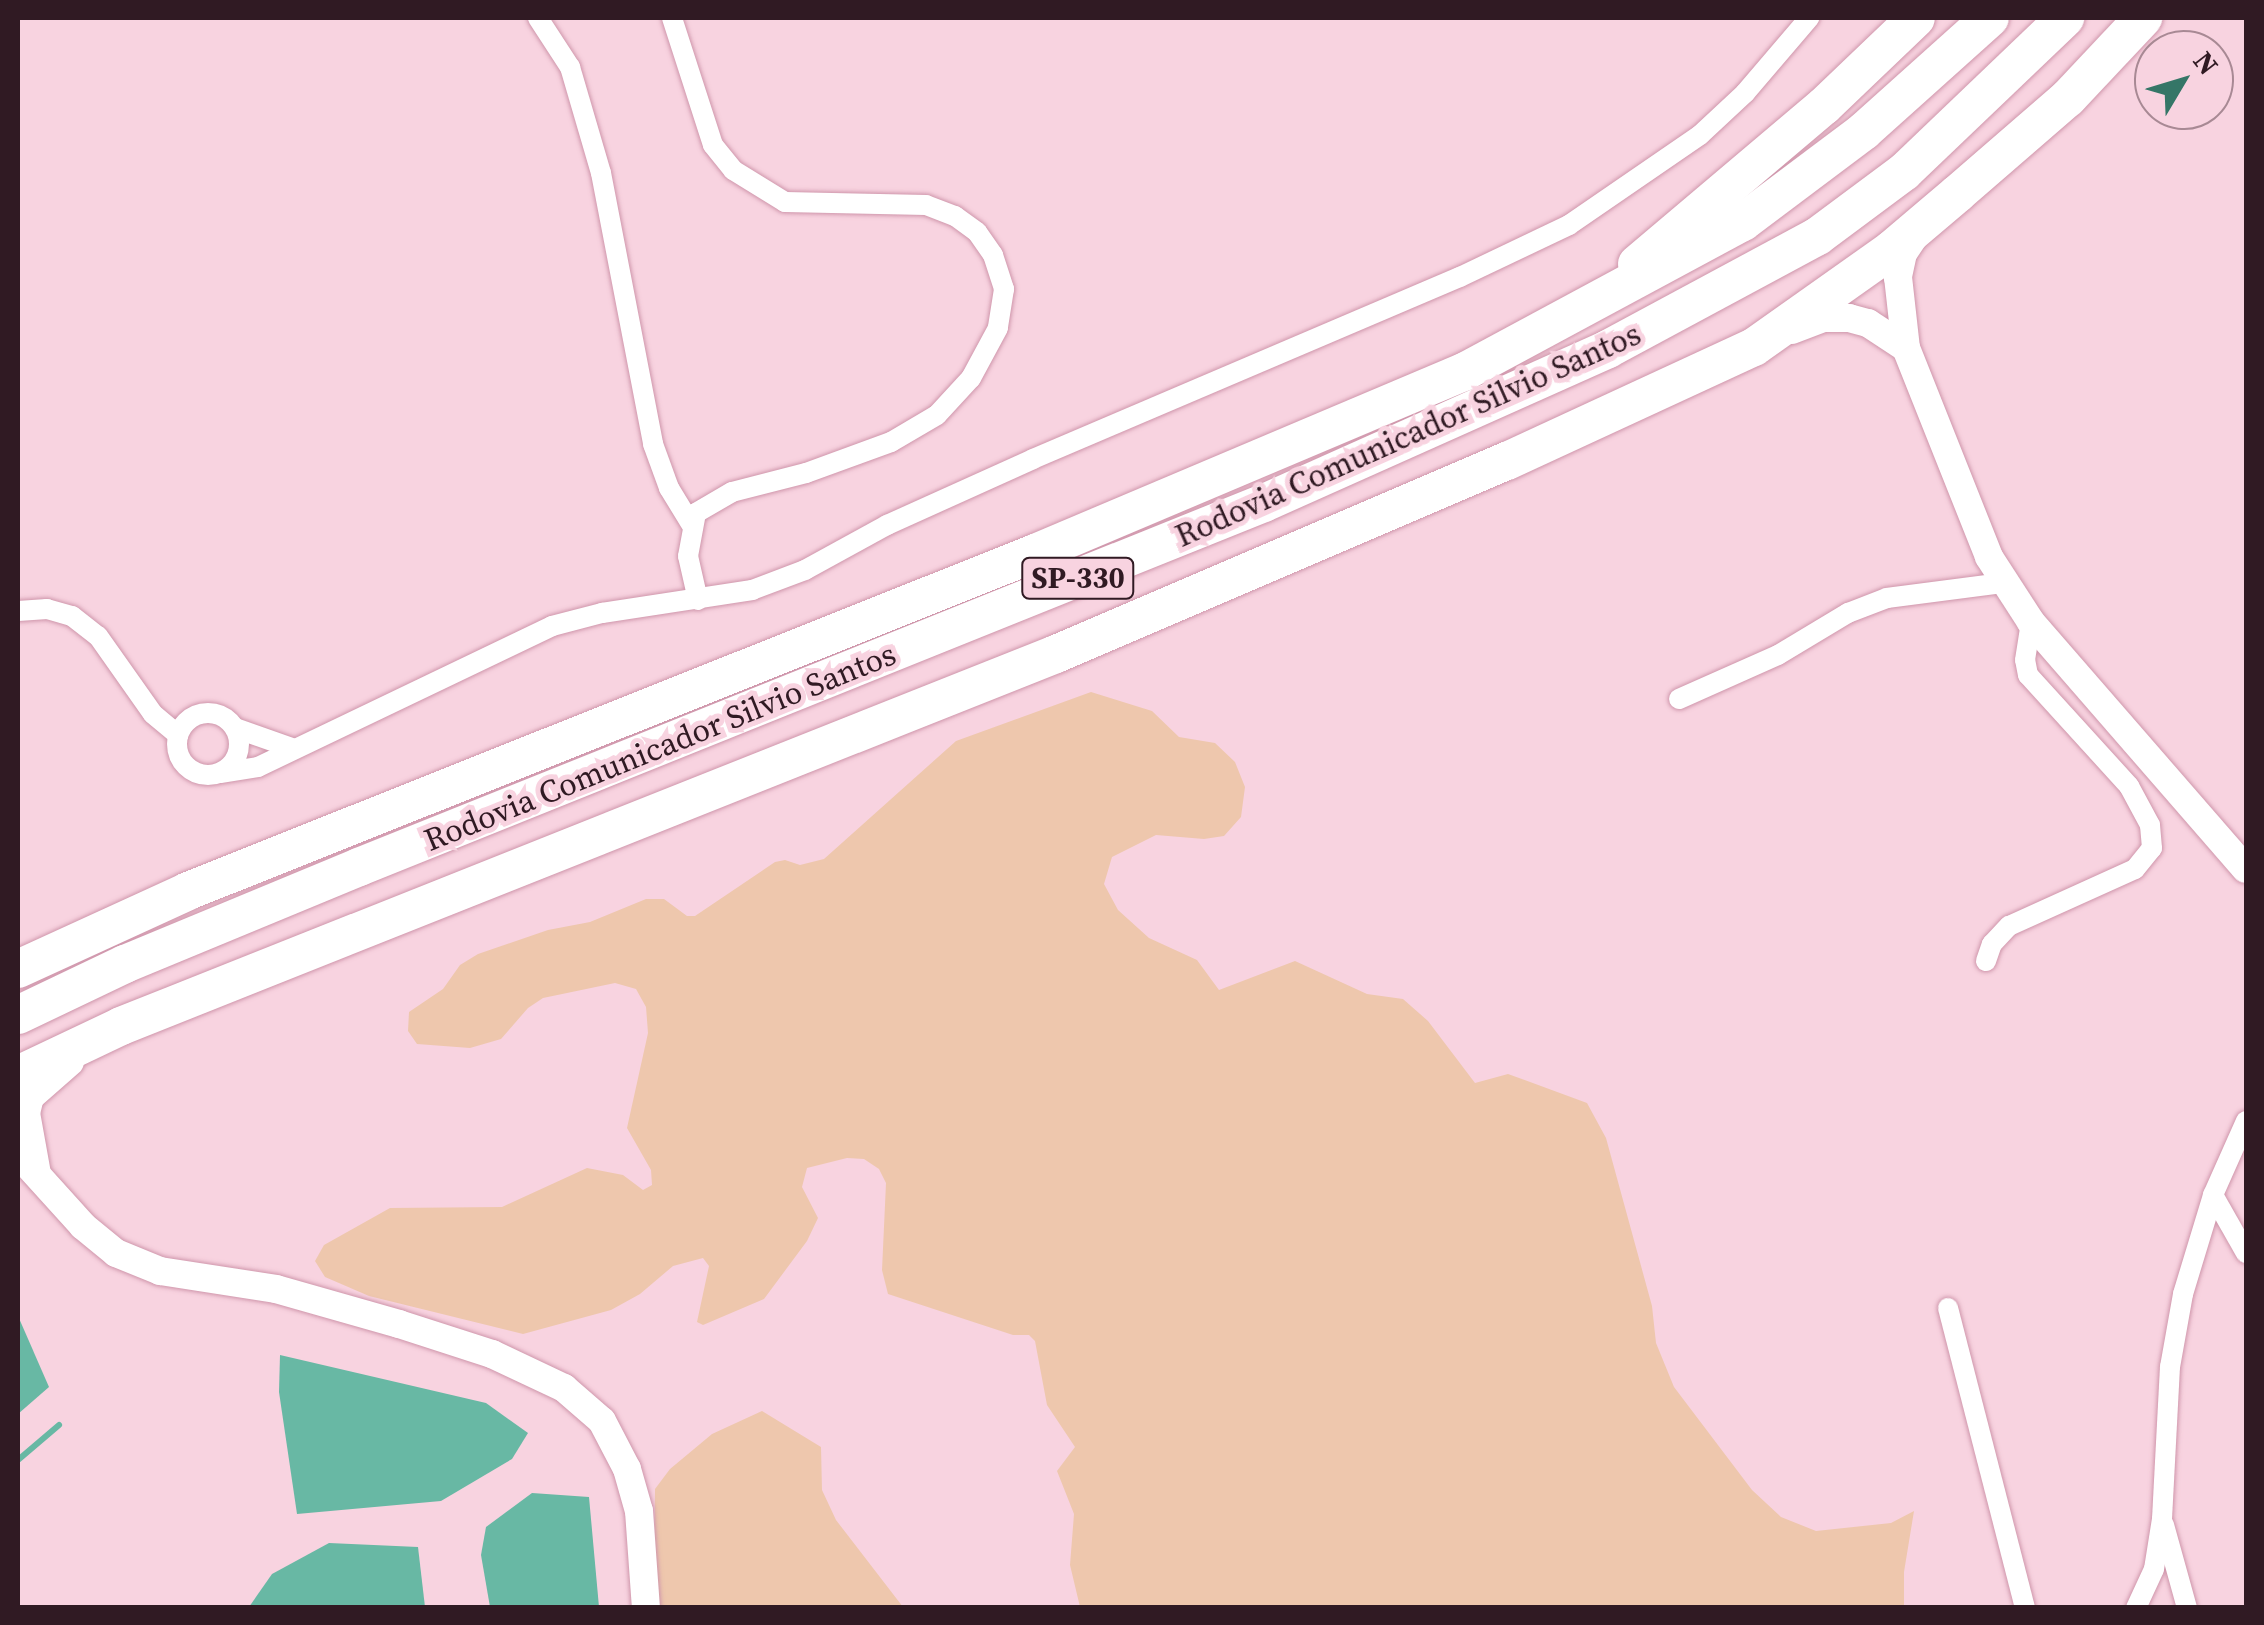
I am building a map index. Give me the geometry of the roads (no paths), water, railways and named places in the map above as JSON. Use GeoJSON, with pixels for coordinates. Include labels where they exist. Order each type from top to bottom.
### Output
{"type":"FeatureCollection","features":[{"type":"Feature","properties":{"kind":"highway"},"geometry":{"type":"LineString","coordinates":[[1548,328],[1636,265],[1824,106],[1916,18]]}},
{"type":"Feature","properties":{"kind":"highway","name":"Rodovia Comunicador Silvio Santos"},"geometry":{"type":"LineString","coordinates":[[18,969],[188,891],[944,590],[1384,408],[1548,328],[1742,222],[1864,131],[1990,18]]}},
{"type":"Feature","properties":{"kind":"highway","name":"Rodovia Comunicador Silvio Santos"},"geometry":{"type":"LineString","coordinates":[[18,1015],[126,964],[359,867],[1280,496],[1608,349],[1698,304],[1832,226],[1904,172],[2065,18]]}},
{"type":"Feature","properties":{"kind":"highway"},"geometry":{"type":"LineString","coordinates":[[18,1076],[122,1026],[1056,654],[1507,461],[1754,347],[1891,250],[2068,98],[2143,18]]}},
{"type":"Feature","properties":{"kind":"street"},"geometry":{"type":"LineString","coordinates":[[538,18],[570,66],[600,172],[654,444],[669,488],[690,524]]}},
{"type":"Feature","properties":{"kind":"street"},"geometry":{"type":"LineString","coordinates":[[672,18],[713,145],[734,170],[786,202],[926,205],[955,216],[977,232],[993,254],[1004,290],[998,328],[971,378],[938,416],[891,442],[806,473],[732,492],[704,505],[690,524],[688,556],[698,600]]}},
{"type":"Feature","properties":{"kind":"street"},"geometry":{"type":"LineString","coordinates":[[220,773],[236,760],[239,738],[235,728],[228,720],[208,713],[189,719],[178,735],[179,755],[191,770],[220,773],[258,767],[552,626],[602,613],[752,590],[805,570],[887,525],[1033,458],[1460,277],[1570,224],[1700,135],[1745,93],[1809,18]]}},
{"type":"Feature","properties":{"kind":"street"},"geometry":{"type":"LineString","coordinates":[[1957,194],[1917,233],[1904,253],[1898,277],[1906,348],[2002,584],[2246,869]]}},
{"type":"Feature","properties":{"kind":"street"},"geometry":{"type":"LineString","coordinates":[[1754,347],[1823,318],[1836,318],[1868,323],[1906,348]]}},
{"type":"Feature","properties":{"kind":"street"},"geometry":{"type":"LineString","coordinates":[[1679,699],[1778,655],[1848,613],[1887,598],[2002,584]]}},
{"type":"Feature","properties":{"kind":"street"},"geometry":{"type":"LineString","coordinates":[[18,611],[47,609],[72,616],[98,636],[153,714],[178,735]]}},
{"type":"Feature","properties":{"kind":"street"},"geometry":{"type":"LineString","coordinates":[[1986,961],[1992,944],[2009,926],[2135,869],[2152,848],[2150,825],[2129,786],[2028,674],[2025,660],[2031,622]]}},
{"type":"Feature","properties":{"kind":"street"},"geometry":{"type":"LineString","coordinates":[[235,728],[292,748]]}},
{"type":"Feature","properties":{"kind":"street"},"geometry":{"type":"LineString","coordinates":[[37,1176],[26,1113],[30,1097],[122,1026]]}},
{"type":"Feature","properties":{"kind":"street"},"geometry":{"type":"LineString","coordinates":[[2136,1608],[2154,1569],[2162,1518],[2170,1367],[2182,1294],[2213,1194],[2246,1120]]}},
{"type":"Feature","properties":{"kind":"street"},"geometry":{"type":"LineString","coordinates":[[18,1154],[82,1226],[116,1253],[160,1271],[276,1289],[400,1324],[492,1354],[564,1388],[602,1421],[627,1469],[639,1511],[646,1608]]}},
{"type":"Feature","properties":{"kind":"street"},"geometry":{"type":"LineString","coordinates":[[2213,1194],[2246,1253]]}},
{"type":"Feature","properties":{"kind":"street"},"geometry":{"type":"LineString","coordinates":[[1948,1308],[2024,1608]]}},
{"type":"Feature","properties":{"kind":"street"},"geometry":{"type":"LineString","coordinates":[[2162,1518],[2187,1608]]}},
{"type":"Feature","properties":{"kind":"waterway"},"geometry":{"type":"LineString","coordinates":[[18,1460],[59,1425]]}}]}
